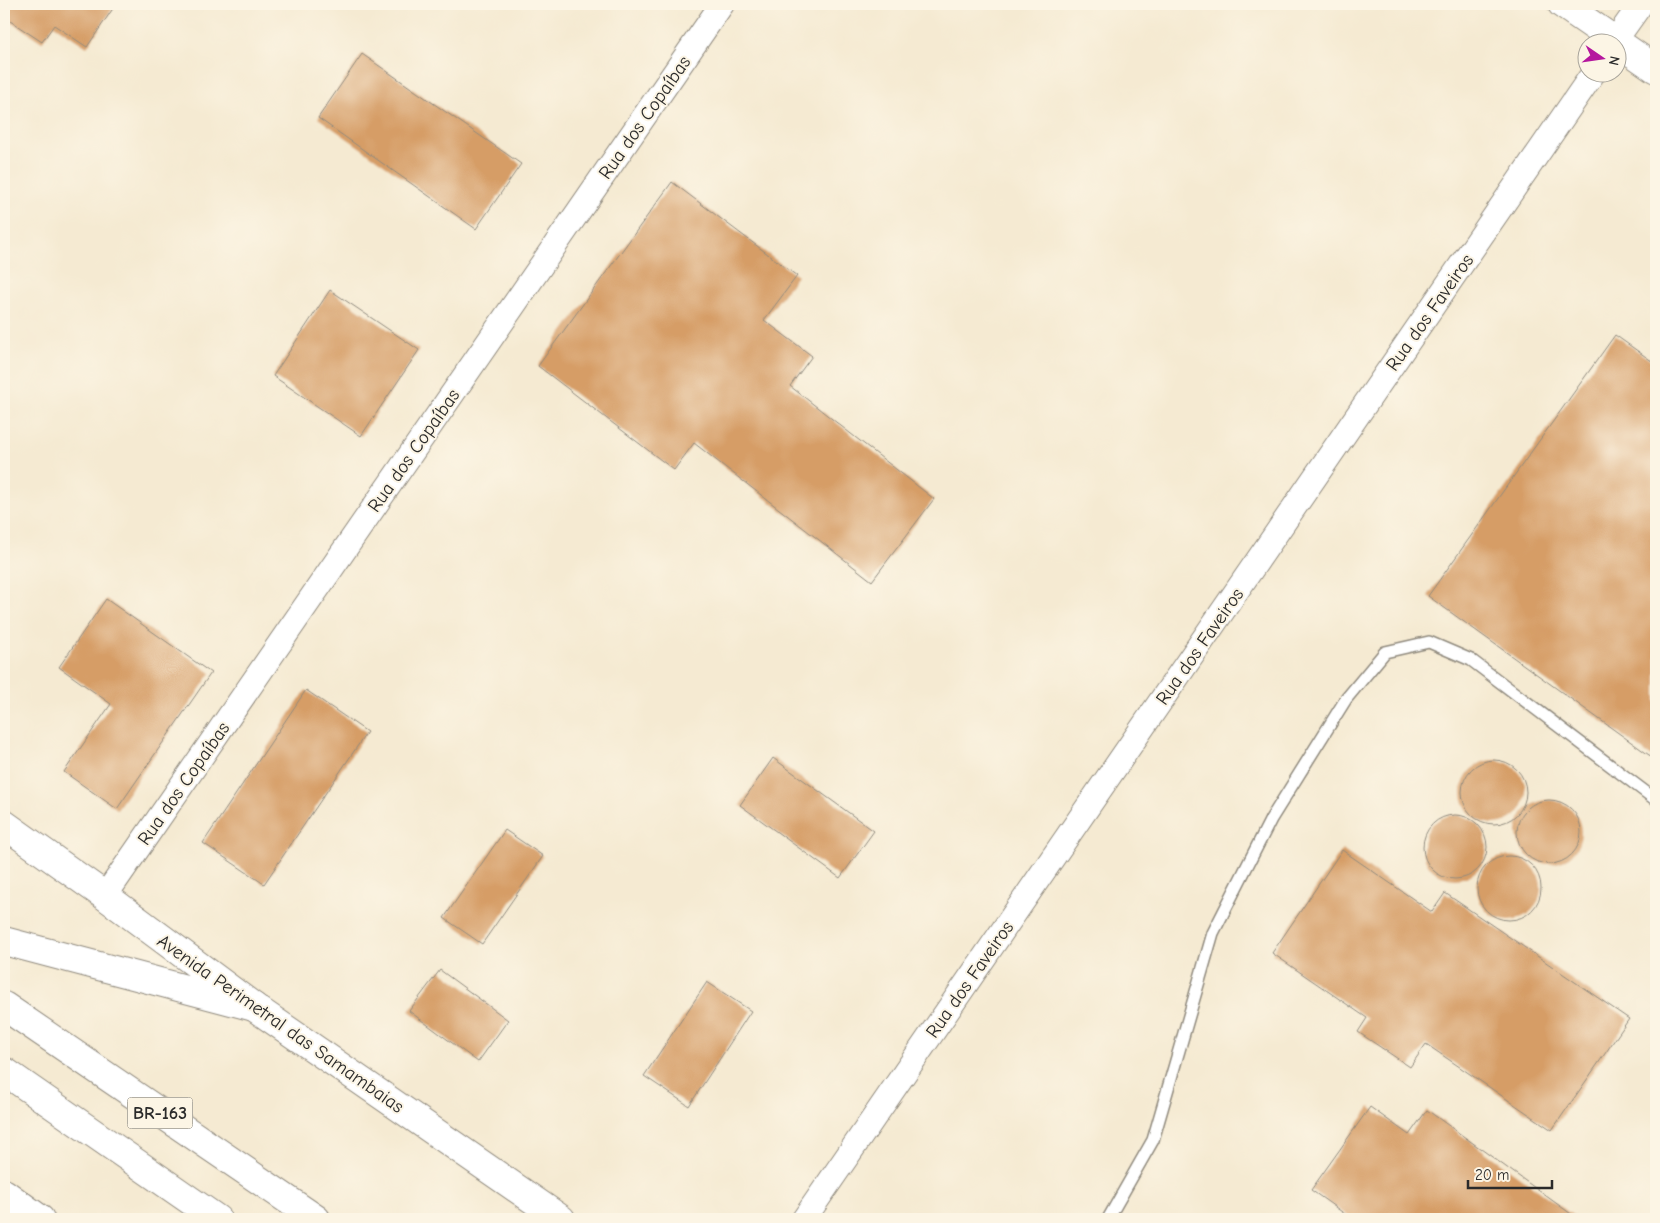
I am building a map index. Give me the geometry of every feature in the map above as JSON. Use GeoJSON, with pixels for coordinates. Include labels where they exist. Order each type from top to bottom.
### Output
{"type":"FeatureCollection","features":[{"type":"Feature","properties":{"kind":"main road"},"geometry":{"type":"LineString","coordinates":[[1562,4],[1601,32]]}},
{"type":"Feature","properties":{"kind":"main road"},"geometry":{"type":"LineString","coordinates":[[1628,51],[1656,69]]}},
{"type":"Feature","properties":{"kind":"main road","name":"Avenida Perimetral das Samambaias"},"geometry":{"type":"LineString","coordinates":[[4,824],[254,1006],[560,1219]]}},
{"type":"Feature","properties":{"kind":"main road"},"geometry":{"type":"LineString","coordinates":[[4,941],[254,1006]]}},
{"type":"Feature","properties":{"kind":"main road","name":"BR-163"},"geometry":{"type":"LineString","coordinates":[[4,1006],[316,1219]]}},
{"type":"Feature","properties":{"kind":"main road","name":"BR-163"},"geometry":{"type":"LineString","coordinates":[[4,1071],[217,1219]]}},
{"type":"Feature","properties":{"kind":"main road"},"geometry":{"type":"LineString","coordinates":[[4,1085],[65,1114]]}},
{"type":"Feature","properties":{"kind":"main road"},"geometry":{"type":"LineString","coordinates":[[4,1194],[40,1219]]}},
{"type":"Feature","properties":{"kind":"street","name":"Rua dos Copaíbas"},"geometry":{"type":"LineString","coordinates":[[105,896],[722,4]]}},
{"type":"Feature","properties":{"kind":"street"},"geometry":{"type":"LineString","coordinates":[[1622,32],[1641,4]]}},
{"type":"Feature","properties":{"kind":"street","name":"Rua dos Faveiros"},"geometry":{"type":"LineString","coordinates":[[804,1219],[1587,82]]}},
{"type":"Feature","properties":{"kind":"lane"},"geometry":{"type":"LineString","coordinates":[[1108,1219],[1153,1140],[1213,933],[1271,819],[1346,699],[1385,652],[1430,642],[1471,660],[1656,800]]}},
{"type":"Feature","properties":{"kind":"building"},"geometry":{"type":"Polygon","coordinates":[[[4,4],[116,4],[87,47],[54,25],[42,42],[4,17],[4,4]]]}},
{"type":"Feature","properties":{"kind":"building"},"geometry":{"type":"Polygon","coordinates":[[[362,54],[521,164],[476,229],[318,118],[362,54]]]}},
{"type":"Feature","properties":{"kind":"building"},"geometry":{"type":"Polygon","coordinates":[[[672,182],[797,276],[764,320],[812,356],[790,386],[934,499],[872,581],[694,443],[674,470],[538,366],[672,182]]]}},
{"type":"Feature","properties":{"kind":"building"},"geometry":{"type":"Polygon","coordinates":[[[330,290],[419,350],[361,436],[273,376],[330,290]]]}},
{"type":"Feature","properties":{"kind":"building"},"geometry":{"type":"Polygon","coordinates":[[[1615,335],[1656,364],[1656,760],[1428,596],[1615,335]]]}},
{"type":"Feature","properties":{"kind":"building"},"geometry":{"type":"Polygon","coordinates":[[[106,599],[211,673],[117,809],[64,772],[111,704],[59,667],[106,599]]]}},
{"type":"Feature","properties":{"kind":"building"},"geometry":{"type":"Polygon","coordinates":[[[306,690],[367,732],[264,884],[203,843],[306,690]]]}},
{"type":"Feature","properties":{"kind":"building"},"geometry":{"type":"Polygon","coordinates":[[[773,758],[874,831],[840,878],[740,805],[773,758]]]}},
{"type":"Feature","properties":{"kind":"building"},"geometry":{"type":"Polygon","coordinates":[[[1494,760],[1512,766],[1520,774],[1526,792],[1520,810],[1512,818],[1494,824],[1476,818],[1468,810],[1462,792],[1468,774],[1476,766],[1494,760]]]}},
{"type":"Feature","properties":{"kind":"building"},"geometry":{"type":"Polygon","coordinates":[[[1549,800],[1567,806],[1575,814],[1581,832],[1575,850],[1567,858],[1549,864],[1531,858],[1523,850],[1517,832],[1523,814],[1531,806],[1549,800]]]}},
{"type":"Feature","properties":{"kind":"building"},"geometry":{"type":"Polygon","coordinates":[[[1455,815],[1473,821],[1481,829],[1487,847],[1481,865],[1473,873],[1455,879],[1437,873],[1429,865],[1423,847],[1429,829],[1437,821],[1455,815]]]}},
{"type":"Feature","properties":{"kind":"building"},"geometry":{"type":"Polygon","coordinates":[[[505,830],[543,856],[482,944],[444,918],[505,830]]]}},
{"type":"Feature","properties":{"kind":"building"},"geometry":{"type":"Polygon","coordinates":[[[1342,850],[1432,912],[1445,893],[1629,1019],[1552,1130],[1426,1044],[1410,1067],[1358,1032],[1367,1018],[1272,953],[1342,850]]]}},
{"type":"Feature","properties":{"kind":"building"},"geometry":{"type":"Polygon","coordinates":[[[1509,856],[1527,862],[1535,870],[1541,888],[1535,906],[1527,914],[1509,920],[1491,914],[1483,906],[1477,888],[1483,870],[1491,862],[1509,856]]]}},
{"type":"Feature","properties":{"kind":"building"},"geometry":{"type":"Polygon","coordinates":[[[440,970],[508,1020],[478,1062],[409,1011],[440,970]]]}},
{"type":"Feature","properties":{"kind":"building"},"geometry":{"type":"Polygon","coordinates":[[[707,982],[751,1011],[689,1106],[644,1076],[707,982]]]}},
{"type":"Feature","properties":{"kind":"building"},"geometry":{"type":"Polygon","coordinates":[[[1370,1107],[1409,1135],[1427,1110],[1578,1219],[1352,1219],[1311,1190],[1370,1107]]]}}]}
